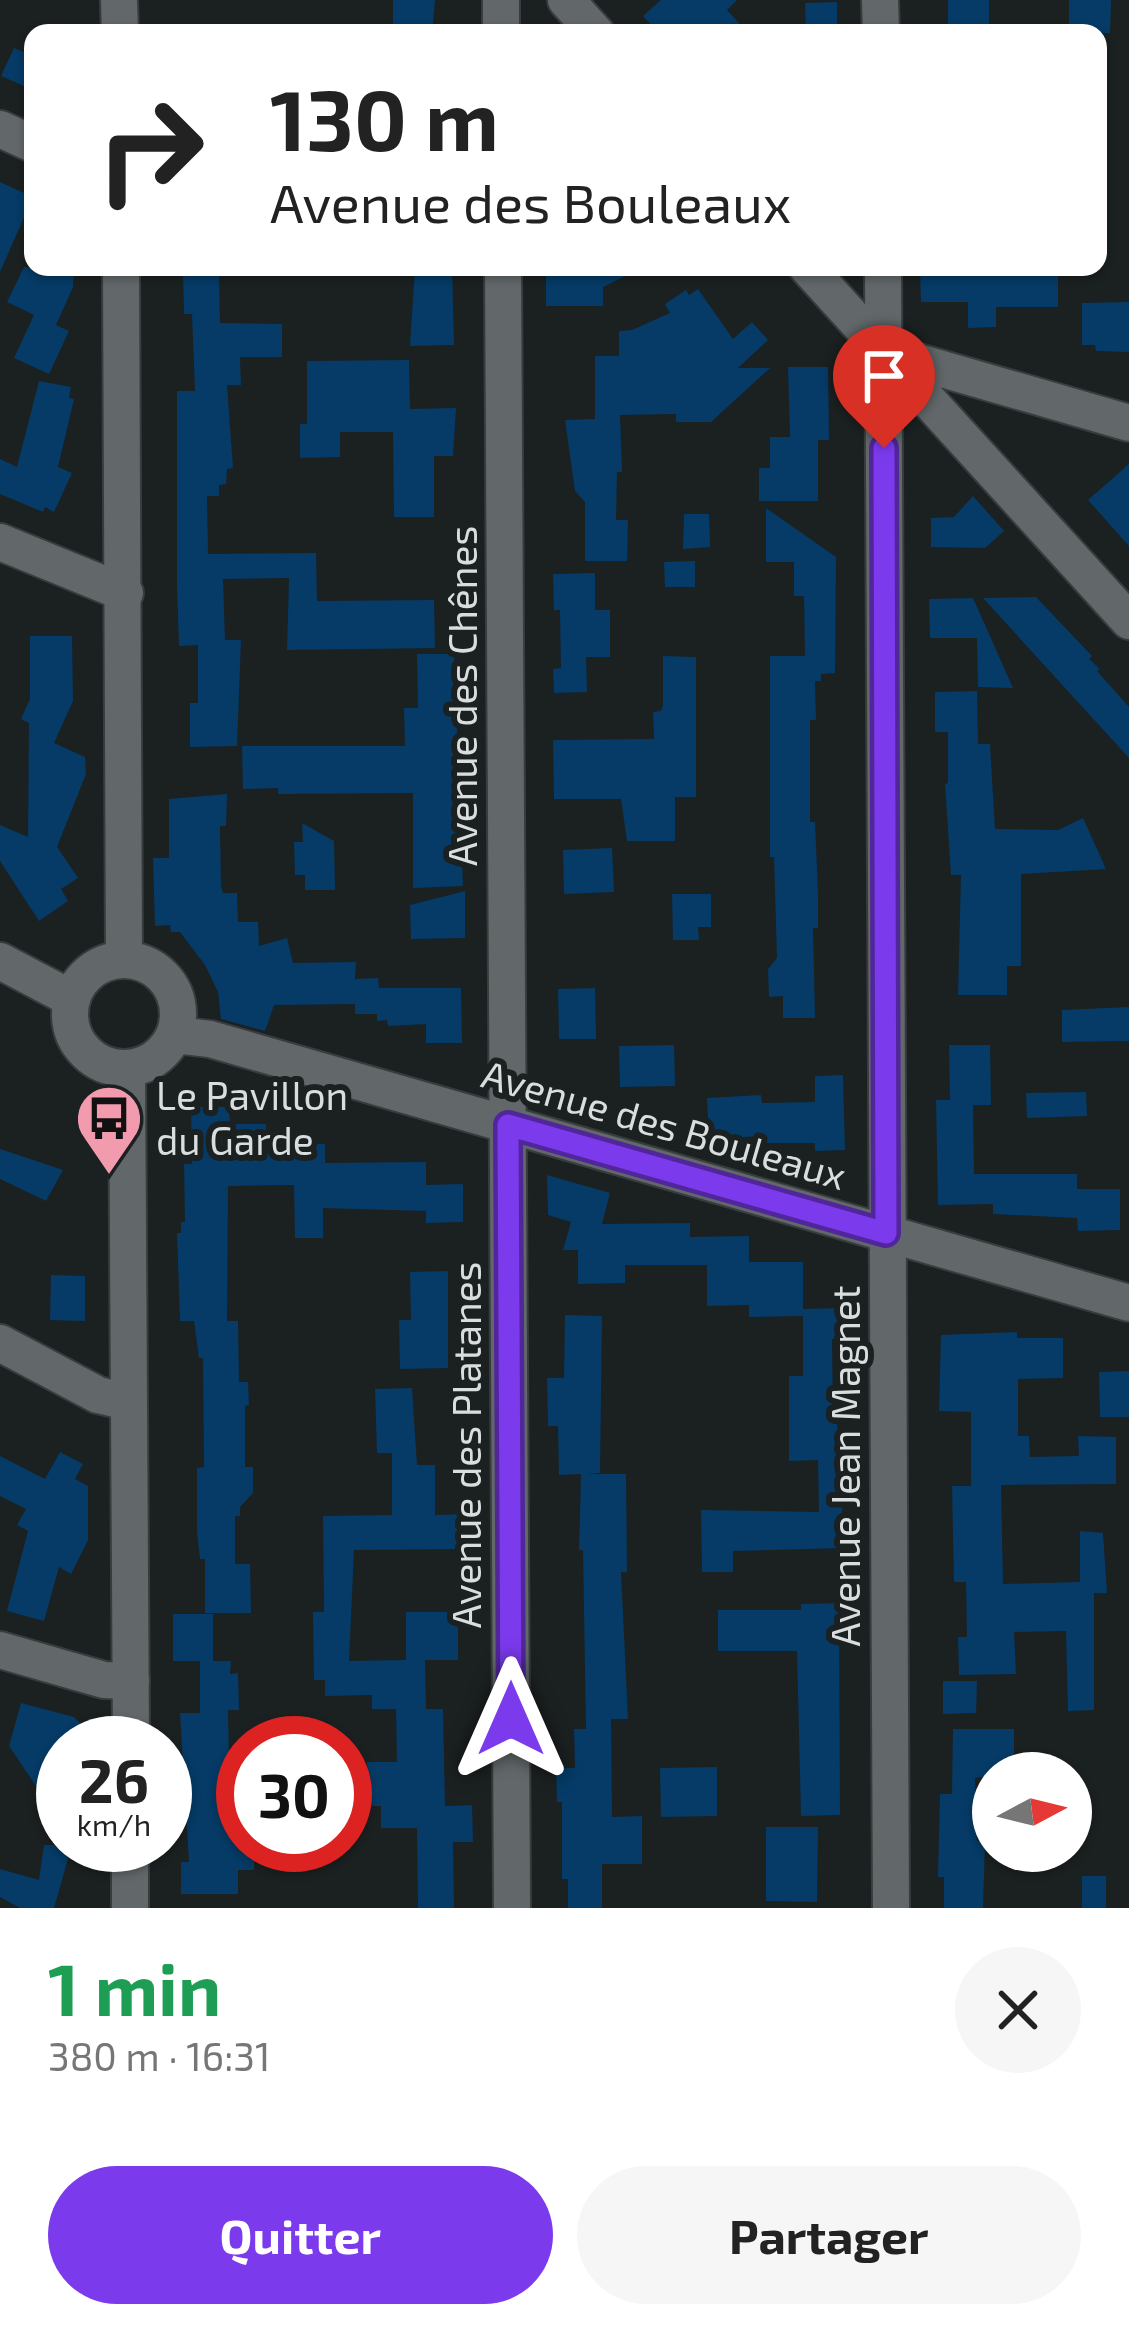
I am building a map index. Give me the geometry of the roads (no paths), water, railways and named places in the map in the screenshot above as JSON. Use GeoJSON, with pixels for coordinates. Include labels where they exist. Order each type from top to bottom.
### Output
{"type":"FeatureCollection","features":[{"type":"Feature","properties":{"kind":"street"},"geometry":{"type":"LineString","coordinates":[[566,0],[588,24]]}},
{"type":"Feature","properties":{"kind":"street"},"geometry":{"type":"LineString","coordinates":[[121,276],[124,960]]}},
{"type":"Feature","properties":{"kind":"street","name":"Avenue des Chênes"},"geometry":{"type":"LineString","coordinates":[[503,276],[508,1125]]}},
{"type":"Feature","properties":{"kind":"street"},"geometry":{"type":"LineString","coordinates":[[815,276],[1129,621]]}},
{"type":"Feature","properties":{"kind":"street","name":"Avenue Jean Magnet"},"geometry":{"type":"LineString","coordinates":[[883,276],[891,1908]]}},
{"type":"Feature","properties":{"kind":"street"},"geometry":{"type":"LineString","coordinates":[[883,352],[1129,423]]}},
{"type":"Feature","properties":{"kind":"street"},"geometry":{"type":"LineString","coordinates":[[0,542],[125,593]]}},
{"type":"Feature","properties":{"kind":"street"},"geometry":{"type":"LineString","coordinates":[[124,960],[157,971],[169,984],[178,1017],[175,1035],[155,1059],[127,1069],[110,1067],[81,1048],[70,1016],[80,983],[92,971],[124,960]]}},
{"type":"Feature","properties":{"kind":"street"},"geometry":{"type":"LineString","coordinates":[[0,961],[72,998]]}},
{"type":"Feature","properties":{"kind":"street","name":"Avenue des Bouleaux"},"geometry":{"type":"LineString","coordinates":[[175,1035],[210,1040],[1129,1303]]}},
{"type":"Feature","properties":{"kind":"street"},"geometry":{"type":"LineString","coordinates":[[127,1069],[130,1716]]}},
{"type":"Feature","properties":{"kind":"street","name":"Avenue des Platanes"},"geometry":{"type":"LineString","coordinates":[[508,1125],[512,1908]]}},
{"type":"Feature","properties":{"kind":"street"},"geometry":{"type":"LineString","coordinates":[[0,1343],[98,1395],[128,1402]]}},
{"type":"Feature","properties":{"kind":"street"},"geometry":{"type":"LineString","coordinates":[[0,1650],[104,1680],[131,1681]]}},
{"type":"Feature","properties":{"kind":"street"},"geometry":{"type":"LineString","coordinates":[[130,1872],[130,1908]]}},
{"type":"Feature","properties":{"kind":"place","name":"Le Pavillon du Garde"},"geometry":{"type":"Point","coordinates":[109,1177]}}]}
